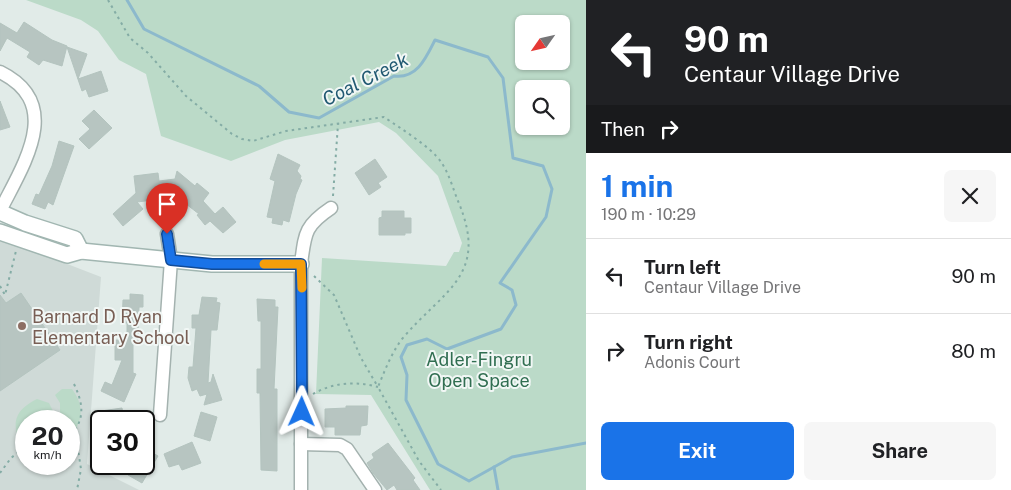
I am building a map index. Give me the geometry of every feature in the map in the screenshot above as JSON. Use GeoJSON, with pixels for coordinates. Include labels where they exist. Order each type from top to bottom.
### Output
{"type":"FeatureCollection","features":[{"type":"Feature","properties":{"kind":"street"},"geometry":{"type":"LineString","coordinates":[[0,72],[22,87],[31,99],[36,124],[34,138],[0,212],[25,224],[75,239],[81,251]]}},
{"type":"Feature","properties":{"kind":"street"},"geometry":{"type":"LineString","coordinates":[[301,490],[303,401],[301,264],[305,235],[314,220],[331,208]]}},
{"type":"Feature","properties":{"kind":"street"},"geometry":{"type":"LineString","coordinates":[[0,232],[67,255],[81,251],[212,264],[301,264]]}},
{"type":"Feature","properties":{"kind":"street"},"geometry":{"type":"LineString","coordinates":[[160,415],[171,260],[167,234]]}},
{"type":"Feature","properties":{"kind":"street"},"geometry":{"type":"LineString","coordinates":[[302,444],[340,445],[347,449],[375,490]]}},
{"type":"Feature","properties":{"kind":"path"},"geometry":{"type":"LineString","coordinates":[[331,208],[337,157],[338,124]]}},
{"type":"Feature","properties":{"kind":"path"},"geometry":{"type":"LineString","coordinates":[[0,286],[5,295],[18,239]]}},
{"type":"Feature","properties":{"kind":"path"},"geometry":{"type":"LineString","coordinates":[[303,401],[322,389],[347,383],[378,387],[361,358],[334,295],[314,276]]}},
{"type":"Feature","properties":{"kind":"path"},"geometry":{"type":"LineString","coordinates":[[74,384],[82,406],[80,422]]}},
{"type":"Feature","properties":{"kind":"path"},"geometry":{"type":"LineString","coordinates":[[0,473],[15,455]]}},
{"type":"Feature","properties":{"kind":"path"},"geometry":{"type":"LineString","coordinates":[[77,490],[80,475]]}},
{"type":"Feature","properties":{"kind":"shaded area"},"geometry":{"type":"Polygon","coordinates":[[[0,238],[101,277],[87,464],[90,466],[90,475],[109,475],[139,490],[0,490],[0,238]]]}},
{"type":"Feature","properties":{"kind":"green space","name":"Adler-Fingru Open Space"},"geometry":{"type":"Polygon","coordinates":[[[26,0],[586,0],[586,490],[430,490],[371,395],[316,394],[322,258],[446,266],[454,252],[459,252],[462,243],[438,176],[396,133],[379,122],[285,140],[231,161],[161,136],[146,74],[119,60],[98,31],[81,20],[26,0]]]}},
{"type":"Feature","properties":{"kind":"green space"},"geometry":{"type":"Polygon","coordinates":[[[62,389],[72,389],[80,404],[81,414],[80,420],[80,410],[60,410],[60,403],[55,395],[62,389]]]}},
{"type":"Feature","properties":{"kind":"green space"},"geometry":{"type":"Polygon","coordinates":[[[37,399],[49,403],[52,410],[22,410],[37,399]]]}},
{"type":"Feature","properties":{"kind":"building"},"geometry":{"type":"Polygon","coordinates":[[[24,22],[52,40],[67,46],[62,66],[43,60],[39,65],[27,57],[30,52],[7,38],[0,51],[0,23],[17,33],[24,22]]]}},
{"type":"Feature","properties":{"kind":"building"},"geometry":{"type":"Polygon","coordinates":[[[67,47],[87,54],[78,79],[101,71],[108,91],[89,97],[86,89],[82,91],[67,47]]]}},
{"type":"Feature","properties":{"kind":"building"},"geometry":{"type":"Polygon","coordinates":[[[0,101],[10,127],[0,130],[0,101]]]}},
{"type":"Feature","properties":{"kind":"building"},"geometry":{"type":"Polygon","coordinates":[[[94,110],[112,128],[89,149],[79,139],[90,129],[82,121],[94,110]]]}},
{"type":"Feature","properties":{"kind":"building"},"geometry":{"type":"Polygon","coordinates":[[[59,141],[74,146],[53,205],[48,202],[45,209],[32,204],[36,194],[39,195],[52,166],[59,141]]]}},
{"type":"Feature","properties":{"kind":"building"},"geometry":{"type":"Polygon","coordinates":[[[278,154],[300,165],[297,171],[302,180],[296,194],[289,222],[283,220],[282,225],[272,223],[273,218],[267,217],[275,181],[270,179],[278,154]]]}},
{"type":"Feature","properties":{"kind":"building"},"geometry":{"type":"Polygon","coordinates":[[[375,159],[387,177],[378,183],[381,187],[369,195],[355,173],[375,159]]]}},
{"type":"Feature","properties":{"kind":"building"},"geometry":{"type":"Polygon","coordinates":[[[177,171],[195,186],[197,183],[209,193],[203,201],[215,214],[223,207],[236,222],[223,233],[210,221],[205,225],[197,215],[199,214],[177,197],[137,202],[143,209],[123,226],[113,214],[136,193],[134,176],[158,173],[159,181],[175,179],[177,171]]]}},
{"type":"Feature","properties":{"kind":"building"},"geometry":{"type":"Polygon","coordinates":[[[382,211],[404,211],[404,218],[411,218],[411,233],[405,233],[405,235],[379,235],[379,218],[382,217],[382,211]]]}},
{"type":"Feature","properties":{"kind":"building","name":"Barnard D Ryan Elementary School"},"geometry":{"type":"Polygon","coordinates":[[[21,293],[60,350],[0,391],[0,295],[6,303],[21,293]]]}},
{"type":"Feature","properties":{"kind":"building"},"geometry":{"type":"Polygon","coordinates":[[[130,294],[143,295],[143,307],[139,307],[138,331],[140,331],[140,343],[133,343],[133,373],[136,374],[124,402],[101,391],[105,382],[112,385],[122,360],[115,360],[115,340],[127,340],[127,323],[122,323],[123,300],[130,300],[130,294]]]}},
{"type":"Feature","properties":{"kind":"building"},"geometry":{"type":"Polygon","coordinates":[[[202,297],[217,298],[216,302],[220,303],[217,330],[211,330],[208,383],[211,382],[213,374],[222,400],[204,405],[207,394],[200,396],[197,389],[192,391],[188,378],[189,367],[193,367],[196,328],[192,328],[192,315],[199,315],[202,297]]]}},
{"type":"Feature","properties":{"kind":"building"},"geometry":{"type":"Polygon","coordinates":[[[257,299],[275,300],[275,307],[278,307],[274,389],[277,389],[277,471],[261,470],[260,393],[257,393],[257,369],[261,369],[261,321],[258,321],[257,299]]]}},
{"type":"Feature","properties":{"kind":"building"},"geometry":{"type":"Polygon","coordinates":[[[346,406],[368,406],[367,425],[361,426],[360,435],[335,435],[335,427],[325,427],[325,409],[346,408],[346,406]]]}},
{"type":"Feature","properties":{"kind":"building"},"geometry":{"type":"Polygon","coordinates":[[[201,412],[217,417],[210,441],[194,436],[201,412]]]}},
{"type":"Feature","properties":{"kind":"building"},"geometry":{"type":"Polygon","coordinates":[[[192,442],[201,463],[182,470],[179,464],[169,467],[164,454],[192,442]]]}},
{"type":"Feature","properties":{"kind":"building"},"geometry":{"type":"Polygon","coordinates":[[[388,443],[415,478],[413,480],[420,490],[397,490],[394,485],[387,490],[373,473],[367,463],[374,458],[372,454],[388,443]]]}},
{"type":"Feature","properties":{"kind":"building"},"geometry":{"type":"Polygon","coordinates":[[[128,475],[147,475],[142,483],[128,475]]]}},
{"type":"Feature","properties":{"kind":"waterway","name":"Coal Creek"},"geometry":{"type":"LineString","coordinates":[[127,0],[144,29],[259,86],[289,112],[319,118],[394,76],[402,76],[415,71],[424,60],[435,40],[488,57],[503,78],[513,158],[543,166],[552,189],[546,217],[500,283],[512,290],[516,305],[501,329],[447,349],[427,339],[407,345],[401,357],[407,375],[406,400],[438,464],[469,481],[512,457],[586,443]]}},
{"type":"Feature","properties":{"kind":"waterway"},"geometry":{"type":"LineString","coordinates":[[494,467],[498,490]]}},
{"type":"Feature","properties":{"kind":"slow traffic"},"geometry":{"type":"LineString","coordinates":[[264,264],[301,264],[302,288]]}},
{"type":"Feature","properties":{"kind":"place","name":"Barnard D Ryan Elementary School"},"geometry":{"type":"Point","coordinates":[22,326]}},
{"type":"Feature","properties":{"kind":"route"},"geometry":{"type":"LineString","coordinates":[[167,234],[171,260],[212,264],[301,264],[303,309],[302,412]]}}]}
